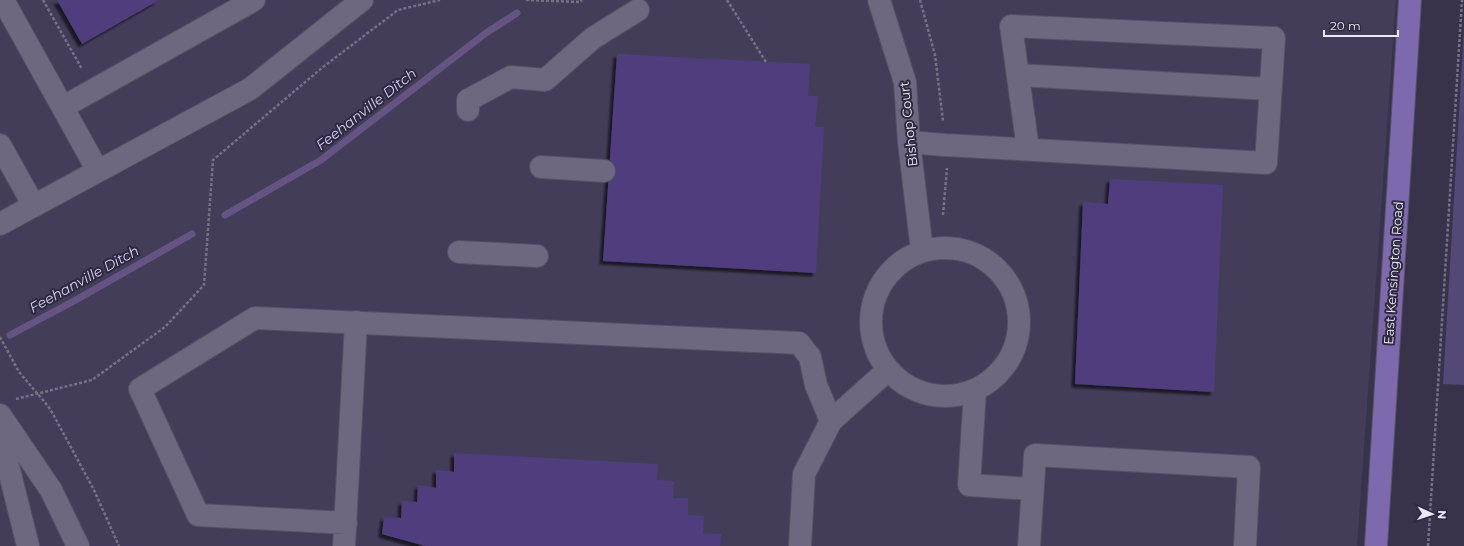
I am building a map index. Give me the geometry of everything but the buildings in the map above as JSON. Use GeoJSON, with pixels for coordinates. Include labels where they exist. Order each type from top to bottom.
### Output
{"type":"FeatureCollection","features":[{"type":"Feature","properties":{"kind":"main road","name":"East Kensington Road"},"geometry":{"type":"LineString","coordinates":[[1376,546],[1410,0]]}},
{"type":"Feature","properties":{"kind":"street"},"geometry":{"type":"LineString","coordinates":[[3,0],[98,171]]}},
{"type":"Feature","properties":{"kind":"street"},"geometry":{"type":"LineString","coordinates":[[63,107],[254,0]]}},
{"type":"Feature","properties":{"kind":"street"},"geometry":{"type":"LineString","coordinates":[[0,224],[250,89],[362,0]]}},
{"type":"Feature","properties":{"kind":"street","name":"Bishop Court"},"geometry":{"type":"LineString","coordinates":[[879,0],[905,82],[909,142],[922,251]]}},
{"type":"Feature","properties":{"kind":"street"},"geometry":{"type":"LineString","coordinates":[[468,110],[468,100],[511,78],[545,80],[593,38],[638,10]]}},
{"type":"Feature","properties":{"kind":"street"},"geometry":{"type":"LineString","coordinates":[[909,142],[1028,149],[1266,163],[1274,38],[1011,26],[1028,149]]}},
{"type":"Feature","properties":{"kind":"street"},"geometry":{"type":"LineString","coordinates":[[1018,75],[1270,89]]}},
{"type":"Feature","properties":{"kind":"street"},"geometry":{"type":"LineString","coordinates":[[0,145],[34,206]]}},
{"type":"Feature","properties":{"kind":"street"},"geometry":{"type":"LineString","coordinates":[[541,167],[604,171]]}},
{"type":"Feature","properties":{"kind":"street"},"geometry":{"type":"LineString","coordinates":[[943,247],[969,251],[991,263],[1008,282],[1018,306],[1019,332],[1012,356],[996,377],[974,391],[952,396],[928,395],[906,386],[888,370],[876,349],[871,325],[874,301],[884,280],[901,262],[922,251],[943,247]]}},
{"type":"Feature","properties":{"kind":"street"},"geometry":{"type":"LineString","coordinates":[[459,252],[537,256]]}},
{"type":"Feature","properties":{"kind":"street"},"geometry":{"type":"LineString","coordinates":[[346,523],[198,515],[140,389],[255,318],[356,322],[799,343],[810,357],[816,385],[831,421]]}},
{"type":"Feature","properties":{"kind":"street"},"geometry":{"type":"LineString","coordinates":[[344,546],[356,322]]}},
{"type":"Feature","properties":{"kind":"street"},"geometry":{"type":"LineString","coordinates":[[800,546],[804,474],[831,421],[888,370]]}},
{"type":"Feature","properties":{"kind":"street"},"geometry":{"type":"LineString","coordinates":[[974,391],[969,485],[1032,489]]}},
{"type":"Feature","properties":{"kind":"street"},"geometry":{"type":"LineString","coordinates":[[0,415],[51,490],[78,546]]}},
{"type":"Feature","properties":{"kind":"street"},"geometry":{"type":"LineString","coordinates":[[0,434],[28,546]]}},
{"type":"Feature","properties":{"kind":"street"},"geometry":{"type":"LineString","coordinates":[[1029,546],[1035,454],[1249,467],[1245,546]]}},
{"type":"Feature","properties":{"kind":"path"},"geometry":{"type":"LineString","coordinates":[[44,0],[94,90]]}},
{"type":"Feature","properties":{"kind":"path"},"geometry":{"type":"LineString","coordinates":[[15,399],[92,380],[165,327],[204,285],[213,160],[323,67],[398,10],[440,0]]}},
{"type":"Feature","properties":{"kind":"path"},"geometry":{"type":"LineString","coordinates":[[526,0],[580,2],[582,0]]}},
{"type":"Feature","properties":{"kind":"path"},"geometry":{"type":"LineString","coordinates":[[727,0],[766,62]]}},
{"type":"Feature","properties":{"kind":"path"},"geometry":{"type":"LineString","coordinates":[[1428,546],[1462,0]]}},
{"type":"Feature","properties":{"kind":"path"},"geometry":{"type":"LineString","coordinates":[[0,338],[19,372],[48,406],[83,468],[107,516],[119,546]]}},
{"type":"Feature","properties":{"kind":"shaded area"},"geometry":{"type":"Polygon","coordinates":[[[0,0],[1396,0],[1357,546],[0,546],[0,0]]]}},
{"type":"Feature","properties":{"kind":"shaded area"},"geometry":{"type":"Polygon","coordinates":[[[1464,28],[1464,385],[1443,384],[1464,28]]]}},
{"type":"Feature","properties":{"kind":"waterway","name":"Feehanville Ditch"},"geometry":{"type":"LineString","coordinates":[[225,215],[321,160],[486,33],[517,13]]}},
{"type":"Feature","properties":{"kind":"waterway","name":"Feehanville Ditch"},"geometry":{"type":"LineString","coordinates":[[10,335],[74,301],[192,234]]}}]}
